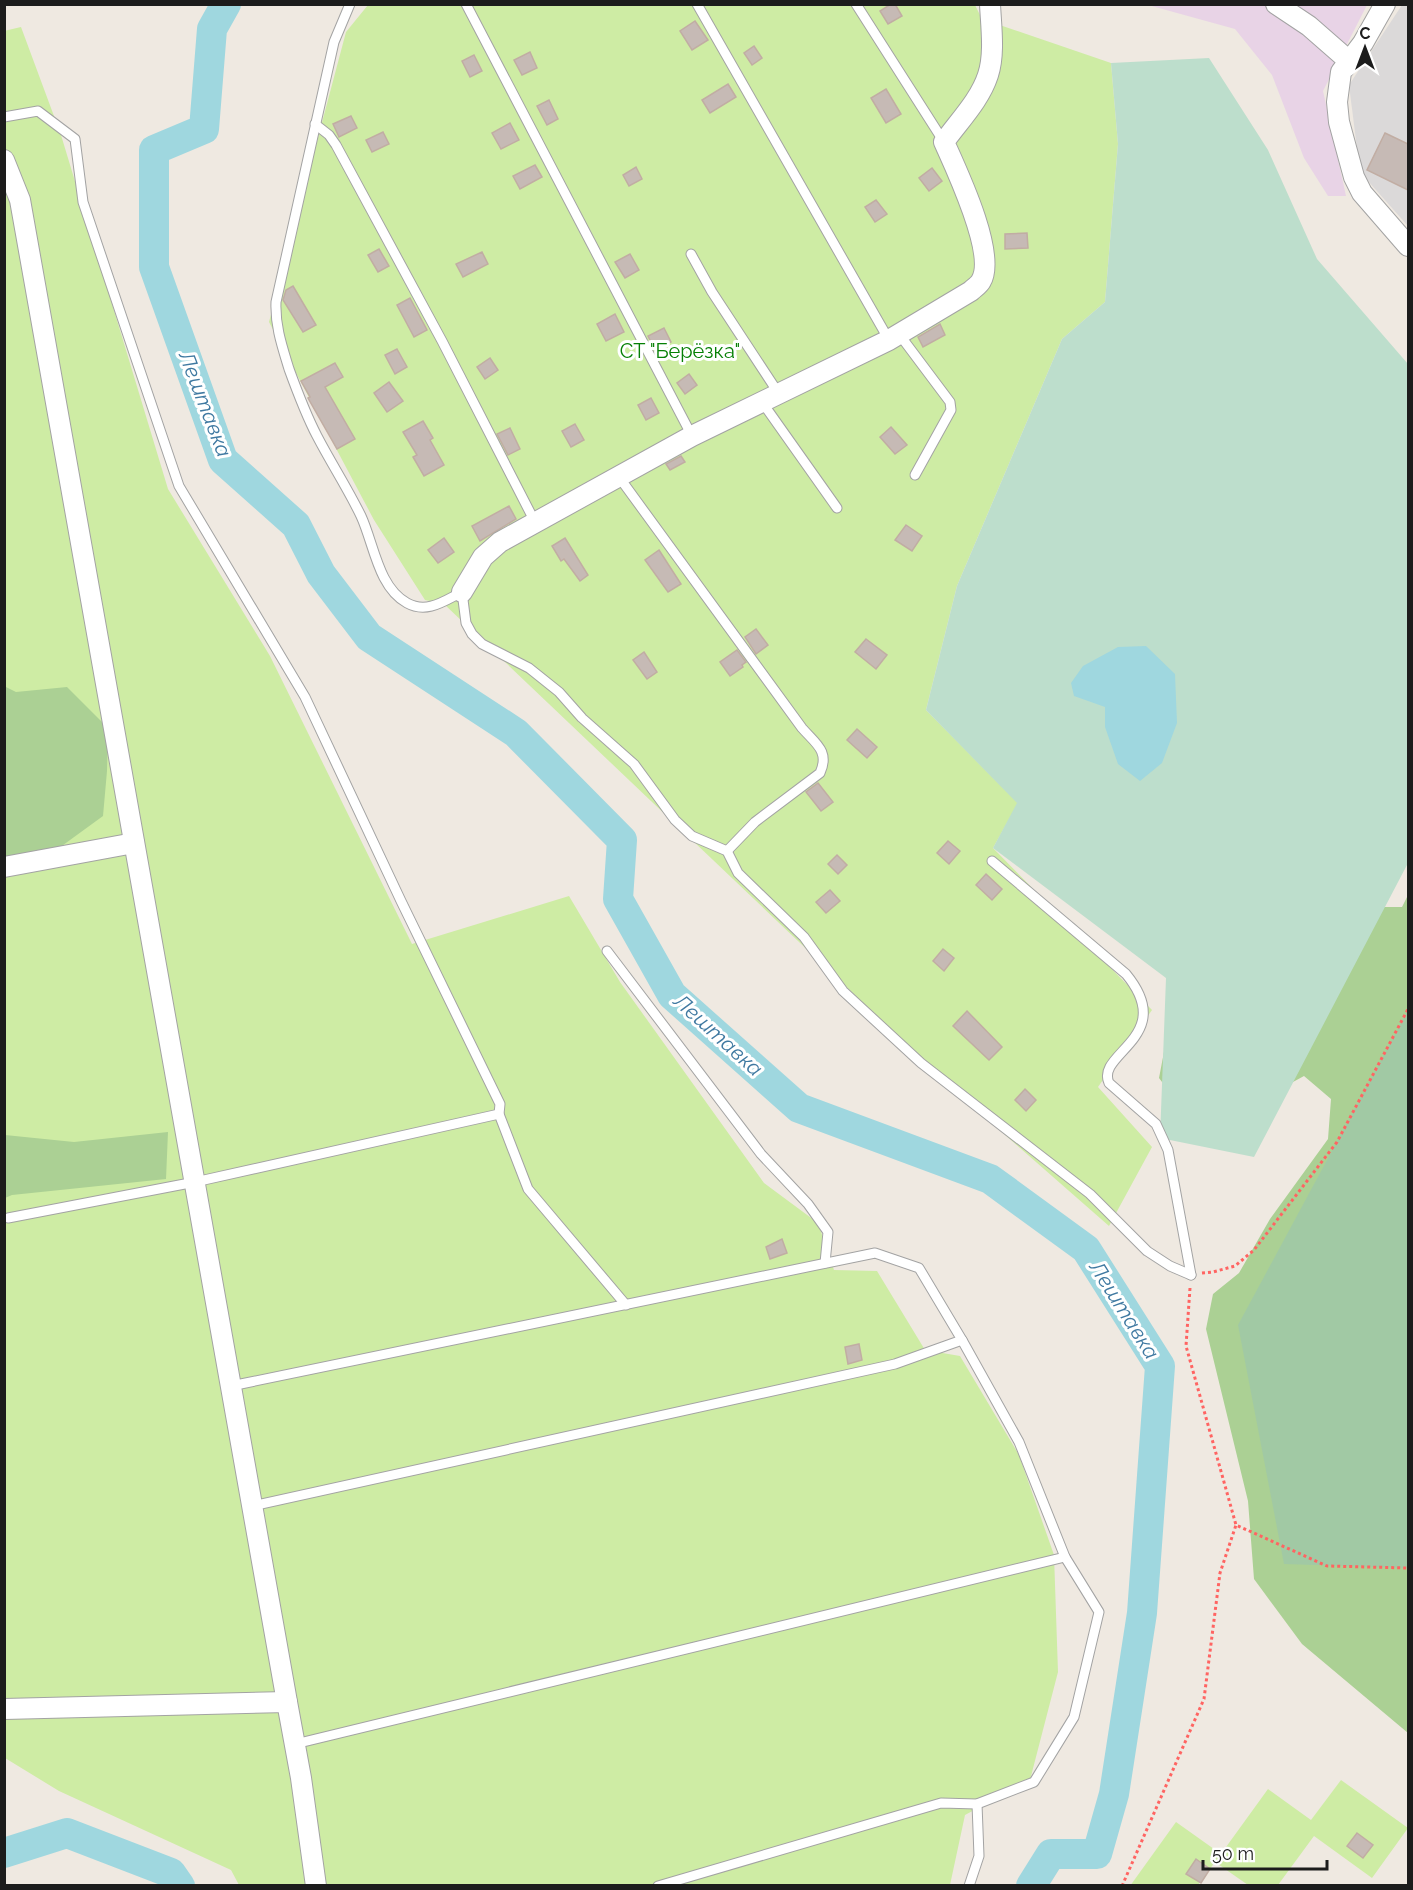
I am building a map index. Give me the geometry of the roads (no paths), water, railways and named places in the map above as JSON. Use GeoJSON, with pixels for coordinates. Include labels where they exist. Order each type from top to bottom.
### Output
{"type":"FeatureCollection","features":[{"type":"Feature","properties":{"kind":"street"},"geometry":{"type":"LineString","coordinates":[[462,592],[483,557],[500,542],[692,436],[894,337],[971,291],[981,281],[985,269],[977,224],[965,187],[944,142],[979,94],[989,74],[992,47],[990,4]]}},
{"type":"Feature","properties":{"kind":"street"},"geometry":{"type":"LineString","coordinates":[[1276,4],[1310,26],[1349,61]]}},
{"type":"Feature","properties":{"kind":"street"},"geometry":{"type":"LineString","coordinates":[[1385,4],[1364,43],[1341,72],[1336,102],[1338,122],[1354,177],[1362,193],[1408,246]]}},
{"type":"Feature","properties":{"kind":"street"},"geometry":{"type":"LineString","coordinates":[[4,160],[20,200],[295,1744],[316,1886]]}},
{"type":"Feature","properties":{"kind":"street"},"geometry":{"type":"LineString","coordinates":[[4,867],[134,843]]}},
{"type":"Feature","properties":{"kind":"street"},"geometry":{"type":"LineString","coordinates":[[4,1709],[287,1702]]}},
{"type":"Feature","properties":{"kind":"lane"},"geometry":{"type":"LineString","coordinates":[[350,4],[334,42],[276,302],[275,320],[294,383],[315,434],[361,516],[387,582],[396,596],[408,604],[421,608],[433,607],[462,592],[466,622],[472,634],[482,644],[530,668],[559,692],[582,718],[634,764],[675,820],[692,836],[727,851],[738,873],[804,937],[843,991],[921,1063],[1090,1194],[1147,1251],[1170,1266],[1191,1275],[1168,1150],[1163,1136],[1156,1124],[1107,1079],[1108,1070],[1140,1031],[1144,1017],[1137,987],[1126,974],[992,861]]}},
{"type":"Feature","properties":{"kind":"lane"},"geometry":{"type":"LineString","coordinates":[[466,4],[692,436]]}},
{"type":"Feature","properties":{"kind":"lane"},"geometry":{"type":"LineString","coordinates":[[697,4],[894,337],[950,402],[951,410],[915,476]]}},
{"type":"Feature","properties":{"kind":"lane"},"geometry":{"type":"LineString","coordinates":[[856,4],[944,142]]}},
{"type":"Feature","properties":{"kind":"lane"},"geometry":{"type":"LineString","coordinates":[[4,117],[38,111],[75,139],[83,202],[179,486],[305,698],[400,901],[500,1104],[499,1114],[528,1189],[626,1305]]}},
{"type":"Feature","properties":{"kind":"lane"},"geometry":{"type":"LineString","coordinates":[[315,124],[336,145],[442,341],[536,524]]}},
{"type":"Feature","properties":{"kind":"lane"},"geometry":{"type":"LineString","coordinates":[[691,254],[771,398],[837,508]]}},
{"type":"Feature","properties":{"kind":"lane"},"geometry":{"type":"LineString","coordinates":[[619,477],[802,728],[821,749],[824,757],[820,773],[755,822],[727,851]]}},
{"type":"Feature","properties":{"kind":"lane"},"geometry":{"type":"LineString","coordinates":[[607,951],[761,1154],[808,1204],[828,1232],[825,1263]]}},
{"type":"Feature","properties":{"kind":"lane"},"geometry":{"type":"LineString","coordinates":[[8,1218],[195,1182],[499,1114]]}},
{"type":"Feature","properties":{"kind":"lane"},"geometry":{"type":"LineString","coordinates":[[231,1386],[875,1253],[919,1268],[1019,1442],[1065,1557],[1099,1612],[1074,1717],[1034,1782],[977,1804],[941,1803],[658,1886]]}},
{"type":"Feature","properties":{"kind":"lane"},"geometry":{"type":"LineString","coordinates":[[252,1506],[895,1364],[962,1340]]}},
{"type":"Feature","properties":{"kind":"lane"},"geometry":{"type":"LineString","coordinates":[[295,1744],[1065,1557]]}},
{"type":"Feature","properties":{"kind":"lane"},"geometry":{"type":"LineString","coordinates":[[969,1886],[979,1856],[977,1804]]}},
{"type":"Feature","properties":{"kind":"water"},"geometry":{"type":"Polygon","coordinates":[[[1146,646],[1175,674],[1177,723],[1162,763],[1140,781],[1118,764],[1105,727],[1105,707],[1074,696],[1071,683],[1083,666],[1118,647],[1146,646]]]}},
{"type":"Feature","properties":{"kind":"water"},"geometry":{"type":"Polygon","coordinates":[[[49,1830],[51,1847],[5,1867],[5,1843],[11,1846],[49,1830]]]}},
{"type":"Feature","properties":{"kind":"waterway","name":"Лештавка"},"geometry":{"type":"LineString","coordinates":[[226,4],[212,29],[204,129],[154,150],[154,267],[223,460],[296,525],[321,574],[369,637],[516,733],[622,840],[618,899],[672,995],[799,1108],[990,1179],[1086,1249],[1160,1366],[1142,1613],[1114,1794],[1097,1854],[1051,1854],[1031,1886]]}},
{"type":"Feature","properties":{"kind":"waterway","name":"Лештавка"},"geometry":{"type":"LineString","coordinates":[[4,1853],[67,1833],[171,1873],[180,1886]]}},
{"type":"Feature","properties":{"kind":"park label","name":"СТ \"Берёзка\""},"geometry":{"type":"Point","coordinates":[680,351]}}]}
